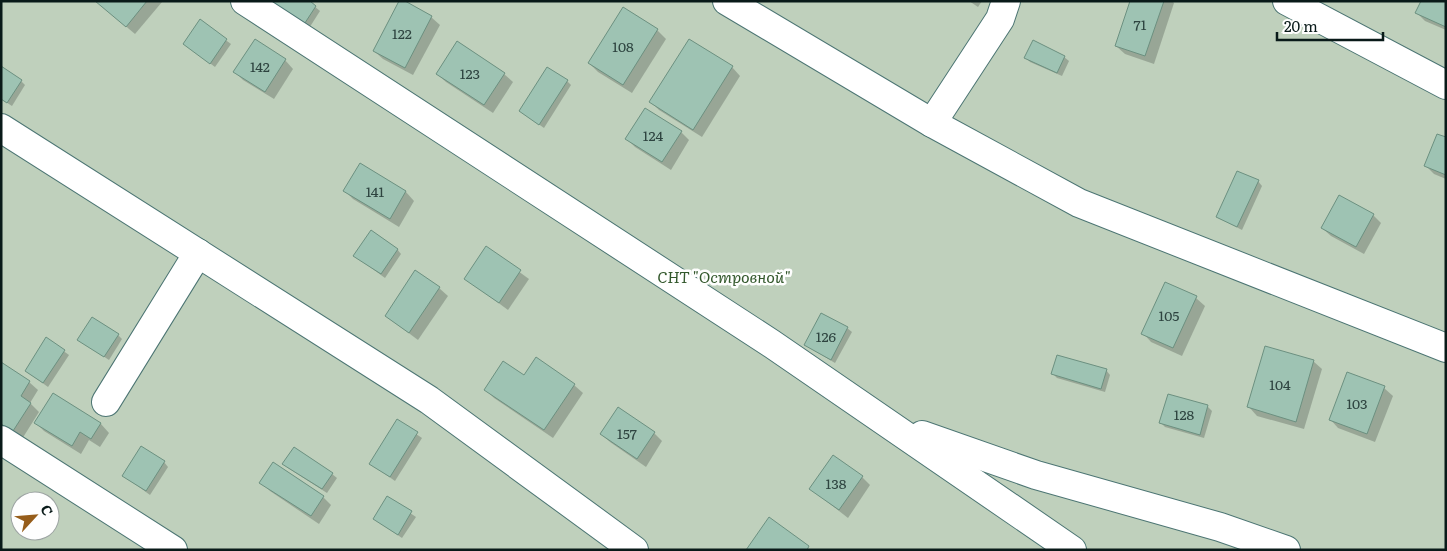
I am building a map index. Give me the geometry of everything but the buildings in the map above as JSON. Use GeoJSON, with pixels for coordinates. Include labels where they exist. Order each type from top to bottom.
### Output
{"type":"FeatureCollection","features":[{"type":"Feature","properties":{"kind":"lane"},"geometry":{"type":"LineString","coordinates":[[245,1],[772,344],[1072,550]]}},
{"type":"Feature","properties":{"kind":"lane"},"geometry":{"type":"LineString","coordinates":[[727,1],[932,123],[1079,204],[1446,348]]}},
{"type":"Feature","properties":{"kind":"lane"},"geometry":{"type":"LineString","coordinates":[[932,123],[1000,19],[1006,1]]}},
{"type":"Feature","properties":{"kind":"lane"},"geometry":{"type":"LineString","coordinates":[[1288,1],[1446,84]]}},
{"type":"Feature","properties":{"kind":"lane"},"geometry":{"type":"LineString","coordinates":[[1,128],[429,400],[634,550]]}},
{"type":"Feature","properties":{"kind":"lane"},"geometry":{"type":"LineString","coordinates":[[106,402],[198,253]]}},
{"type":"Feature","properties":{"kind":"lane"},"geometry":{"type":"LineString","coordinates":[[888,423],[1036,475],[1220,527],[1286,550]]}},
{"type":"Feature","properties":{"kind":"lane"},"geometry":{"type":"LineString","coordinates":[[1,440],[173,550]]}},
{"type":"Feature","properties":{"kind":"green space","name":"СНТ \"Островной\""},"geometry":{"type":"Polygon","coordinates":[[[1,1],[1446,1],[1446,550],[1,550],[1,1]]]}}]}
